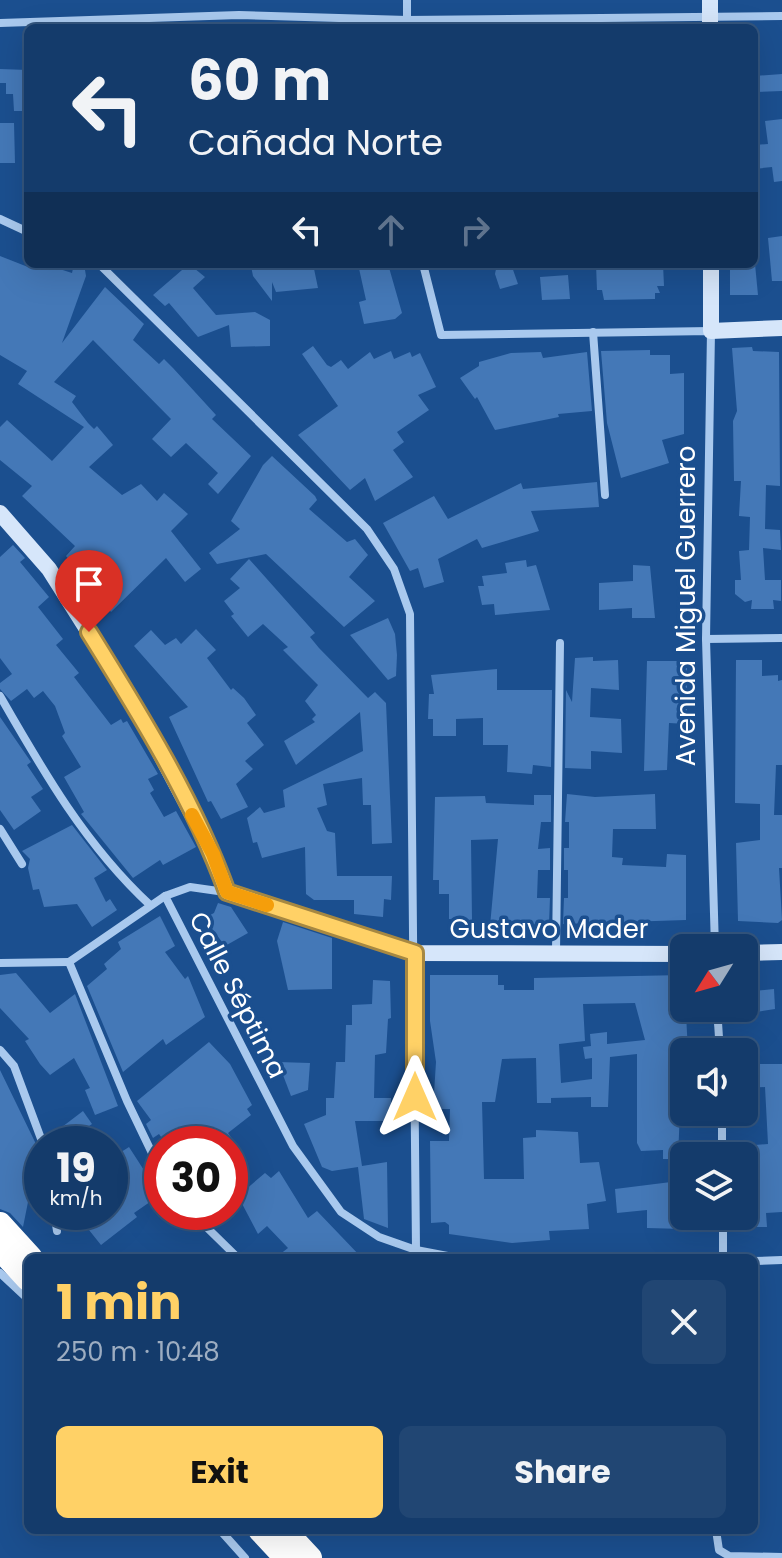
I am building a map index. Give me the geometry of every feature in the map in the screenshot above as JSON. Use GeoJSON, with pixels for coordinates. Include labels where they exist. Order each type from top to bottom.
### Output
{"type":"FeatureCollection","features":[{"type":"Feature","properties":{"kind":"highway"},"geometry":{"type":"LineString","coordinates":[[0,1224],[27,1254]]}},
{"type":"Feature","properties":{"kind":"highway"},"geometry":{"type":"LineString","coordinates":[[0,1249],[24,1275]]}},
{"type":"Feature","properties":{"kind":"highway"},"geometry":{"type":"LineString","coordinates":[[264,1534],[286,1558]]}},
{"type":"Feature","properties":{"kind":"highway"},"geometry":{"type":"LineString","coordinates":[[288,1534],[310,1558]]}},
{"type":"Feature","properties":{"kind":"street"},"geometry":{"type":"LineString","coordinates":[[407,0],[407,24]]}},
{"type":"Feature","properties":{"kind":"street"},"geometry":{"type":"LineString","coordinates":[[710,0],[710,23]]}},
{"type":"Feature","properties":{"kind":"street"},"geometry":{"type":"LineString","coordinates":[[0,23],[239,15],[407,24],[710,23],[782,16]]}},
{"type":"Feature","properties":{"kind":"street"},"geometry":{"type":"LineString","coordinates":[[0,219],[24,230]]}},
{"type":"Feature","properties":{"kind":"street"},"geometry":{"type":"LineString","coordinates":[[103,268],[367,529],[394,569],[410,614],[416,1250]]}},
{"type":"Feature","properties":{"kind":"street"},"geometry":{"type":"LineString","coordinates":[[424,268],[441,335],[782,328]]}},
{"type":"Feature","properties":{"kind":"street","name":"Avenida Miguel Guerrero"},"geometry":{"type":"LineString","coordinates":[[711,268],[706,639],[715,934]]}},
{"type":"Feature","properties":{"kind":"street"},"geometry":{"type":"LineString","coordinates":[[593,332],[605,495]]}},
{"type":"Feature","properties":{"kind":"street"},"geometry":{"type":"LineString","coordinates":[[0,513],[49,569],[133,702],[213,854],[227,892],[190,887],[165,896]]}},
{"type":"Feature","properties":{"kind":"street"},"geometry":{"type":"LineString","coordinates":[[706,639],[782,638]]}},
{"type":"Feature","properties":{"kind":"street"},"geometry":{"type":"LineString","coordinates":[[556,952],[560,643]]}},
{"type":"Feature","properties":{"kind":"street"},"geometry":{"type":"LineString","coordinates":[[0,696],[52,787],[119,877],[150,905]]}},
{"type":"Feature","properties":{"kind":"street"},"geometry":{"type":"LineString","coordinates":[[0,829],[22,864]]}},
{"type":"Feature","properties":{"kind":"street","name":"Gustavo Mader"},"geometry":{"type":"LineString","coordinates":[[227,892],[415,953],[670,954]]}},
{"type":"Feature","properties":{"kind":"street","name":"Calle Séptima"},"geometry":{"type":"LineString","coordinates":[[69,962],[165,896],[293,1146],[341,1212],[379,1237],[437,1254]]}},
{"type":"Feature","properties":{"kind":"street"},"geometry":{"type":"LineString","coordinates":[[758,953],[782,952]]}},
{"type":"Feature","properties":{"kind":"street"},"geometry":{"type":"LineString","coordinates":[[0,963],[69,962],[144,1136]]}},
{"type":"Feature","properties":{"kind":"street"},"geometry":{"type":"LineString","coordinates":[[0,1050],[14,1066],[36,1126]]}},
{"type":"Feature","properties":{"kind":"street"},"geometry":{"type":"LineString","coordinates":[[209,1230],[234,1254]]}},
{"type":"Feature","properties":{"kind":"street"},"geometry":{"type":"LineString","coordinates":[[723,1230],[723,1254]]}},
{"type":"Feature","properties":{"kind":"street"},"geometry":{"type":"LineString","coordinates":[[758,1261],[782,1260]]}},
{"type":"Feature","properties":{"kind":"street"},"geometry":{"type":"LineString","coordinates":[[0,1273],[24,1295]]}},
{"type":"Feature","properties":{"kind":"street"},"geometry":{"type":"LineString","coordinates":[[224,1534],[245,1558]]}},
{"type":"Feature","properties":{"kind":"street"},"geometry":{"type":"LineString","coordinates":[[717,1534],[719,1550],[729,1556],[782,1557]]}},
{"type":"Feature","properties":{"kind":"building"},"geometry":{"type":"Polygon","coordinates":[[[0,69],[24,70],[24,111],[14,111],[13,94],[6,94],[6,83],[0,83],[0,69]]]}},
{"type":"Feature","properties":{"kind":"building"},"geometry":{"type":"Polygon","coordinates":[[[782,74],[782,91],[758,92],[758,76],[782,74]]]}},
{"type":"Feature","properties":{"kind":"building"},"geometry":{"type":"Polygon","coordinates":[[[782,119],[782,181],[774,182],[772,167],[758,169],[758,145],[768,144],[765,121],[782,119]]]}},
{"type":"Feature","properties":{"kind":"building"},"geometry":{"type":"Polygon","coordinates":[[[0,123],[14,123],[15,163],[0,163],[0,123]]]}},
{"type":"Feature","properties":{"kind":"building"},"geometry":{"type":"Polygon","coordinates":[[[782,236],[782,281],[772,281],[768,238],[782,236]]]}},
{"type":"Feature","properties":{"kind":"building"},"geometry":{"type":"Polygon","coordinates":[[[0,256],[24,268],[56,268],[72,273],[73,268],[85,268],[86,276],[62,343],[105,287],[144,324],[133,340],[159,364],[164,359],[216,415],[212,419],[251,456],[218,494],[208,484],[218,473],[186,443],[171,457],[152,439],[171,419],[93,340],[54,382],[76,396],[72,402],[88,423],[94,429],[97,426],[113,445],[89,467],[122,495],[141,484],[157,501],[164,493],[188,514],[171,531],[201,569],[185,582],[166,558],[111,612],[66,556],[75,546],[22,496],[32,486],[0,460],[0,427],[7,420],[52,461],[84,427],[18,384],[27,371],[0,355],[0,256]]]}},
{"type":"Feature","properties":{"kind":"building"},"geometry":{"type":"Polygon","coordinates":[[[184,268],[194,268],[205,277],[193,288],[216,315],[255,312],[270,320],[270,346],[231,347],[229,325],[198,337],[169,303],[165,306],[153,295],[184,268]]]}},
{"type":"Feature","properties":{"kind":"building"},"geometry":{"type":"Polygon","coordinates":[[[251,268],[314,268],[318,288],[276,292],[272,282],[272,301],[253,276],[251,268]]]}},
{"type":"Feature","properties":{"kind":"building"},"geometry":{"type":"Polygon","coordinates":[[[359,268],[389,268],[402,313],[395,319],[364,324],[359,302],[366,300],[359,268]]]}},
{"type":"Feature","properties":{"kind":"building"},"geometry":{"type":"Polygon","coordinates":[[[496,268],[512,268],[518,284],[500,289],[496,268]]]}},
{"type":"Feature","properties":{"kind":"building"},"geometry":{"type":"Polygon","coordinates":[[[596,268],[663,268],[664,286],[657,286],[660,293],[655,293],[655,299],[604,300],[602,290],[597,290],[596,268]]]}},
{"type":"Feature","properties":{"kind":"building"},"geometry":{"type":"Polygon","coordinates":[[[730,268],[755,268],[758,295],[730,295],[730,268]]]}},
{"type":"Feature","properties":{"kind":"building"},"geometry":{"type":"Polygon","coordinates":[[[568,275],[570,299],[542,300],[540,277],[568,275]]]}},
{"type":"Feature","properties":{"kind":"building"},"geometry":{"type":"Polygon","coordinates":[[[313,346],[327,365],[331,367],[341,360],[348,369],[370,352],[374,359],[391,351],[394,359],[410,352],[412,357],[420,353],[436,387],[418,395],[429,410],[397,432],[404,442],[393,450],[413,477],[375,501],[365,478],[350,490],[298,435],[338,406],[302,354],[313,346]]]}},
{"type":"Feature","properties":{"kind":"building"},"geometry":{"type":"Polygon","coordinates":[[[752,347],[753,351],[779,352],[780,486],[766,485],[765,529],[780,530],[781,550],[763,548],[765,580],[781,580],[781,601],[773,600],[774,609],[751,609],[752,600],[745,602],[735,594],[735,580],[741,580],[739,551],[749,550],[750,517],[739,516],[741,481],[734,481],[733,421],[737,411],[732,348],[752,347]]]}},
{"type":"Feature","properties":{"kind":"building"},"geometry":{"type":"Polygon","coordinates":[[[650,350],[650,355],[670,355],[670,374],[684,373],[684,434],[662,440],[669,463],[621,478],[607,423],[601,351],[650,350]]]}},
{"type":"Feature","properties":{"kind":"building"},"geometry":{"type":"Polygon","coordinates":[[[541,352],[543,358],[587,352],[592,411],[558,414],[559,417],[495,430],[477,397],[475,399],[460,378],[479,366],[479,362],[511,353],[541,352]]]}},
{"type":"Feature","properties":{"kind":"building"},"geometry":{"type":"Polygon","coordinates":[[[272,456],[315,496],[317,500],[309,509],[347,542],[355,539],[368,555],[349,577],[375,601],[344,627],[266,554],[217,564],[209,553],[240,529],[231,521],[263,465],[272,456]]]}},
{"type":"Feature","properties":{"kind":"building"},"geometry":{"type":"Polygon","coordinates":[[[597,482],[599,507],[531,511],[539,531],[482,548],[477,539],[438,559],[444,582],[424,588],[418,568],[410,571],[383,523],[434,496],[448,519],[521,483],[523,489],[597,482]]]}},
{"type":"Feature","properties":{"kind":"building"},"geometry":{"type":"Polygon","coordinates":[[[13,545],[25,558],[20,562],[49,597],[38,607],[63,639],[56,645],[79,673],[74,677],[111,725],[121,719],[123,723],[127,721],[158,774],[148,779],[154,790],[150,793],[164,817],[176,811],[196,847],[163,865],[160,860],[133,878],[81,814],[84,812],[64,777],[81,767],[62,736],[65,733],[55,706],[43,691],[34,698],[27,689],[11,701],[0,689],[0,683],[12,674],[0,658],[0,557],[13,545]]]}},
{"type":"Feature","properties":{"kind":"building"},"geometry":{"type":"Polygon","coordinates":[[[249,559],[315,633],[310,637],[319,648],[368,698],[375,692],[386,703],[392,843],[372,844],[371,805],[363,805],[362,778],[323,784],[327,805],[317,808],[327,831],[335,833],[337,876],[392,876],[391,900],[384,899],[383,917],[354,914],[354,900],[314,900],[306,894],[305,847],[262,858],[257,842],[253,843],[247,818],[260,807],[264,813],[285,807],[283,790],[363,751],[360,712],[296,765],[284,741],[315,722],[312,719],[316,715],[305,701],[318,685],[283,650],[288,647],[263,624],[248,637],[231,616],[234,614],[224,601],[240,588],[230,579],[249,559]]]}},
{"type":"Feature","properties":{"kind":"building"},"geometry":{"type":"Polygon","coordinates":[[[526,560],[527,567],[536,565],[550,610],[495,615],[494,604],[482,605],[478,586],[484,586],[482,576],[507,573],[505,563],[526,560]]]}},
{"type":"Feature","properties":{"kind":"building"},"geometry":{"type":"Polygon","coordinates":[[[633,565],[650,566],[655,618],[632,618],[632,608],[599,610],[599,583],[633,581],[633,565]]]}},
{"type":"Feature","properties":{"kind":"building"},"geometry":{"type":"Polygon","coordinates":[[[388,618],[395,634],[397,655],[396,676],[388,680],[350,635],[388,618]]]}},
{"type":"Feature","properties":{"kind":"building"},"geometry":{"type":"Polygon","coordinates":[[[196,629],[216,650],[207,658],[231,690],[233,688],[244,698],[256,715],[247,723],[264,745],[245,761],[253,769],[236,784],[248,807],[221,819],[211,801],[208,802],[169,717],[188,707],[134,646],[151,630],[165,645],[176,638],[181,644],[196,629]]]}},
{"type":"Feature","properties":{"kind":"building"},"geometry":{"type":"Polygon","coordinates":[[[593,657],[593,661],[618,660],[619,690],[591,688],[590,717],[621,719],[622,753],[591,751],[591,769],[565,768],[566,690],[572,702],[575,658],[593,657]]]}},
{"type":"Feature","properties":{"kind":"building"},"geometry":{"type":"Polygon","coordinates":[[[736,660],[762,660],[762,676],[778,675],[778,681],[782,680],[782,765],[776,765],[774,815],[782,815],[782,868],[779,868],[782,920],[778,923],[738,921],[736,843],[760,840],[760,804],[735,803],[736,660]]]}},
{"type":"Feature","properties":{"kind":"building"},"geometry":{"type":"Polygon","coordinates":[[[647,661],[687,661],[687,724],[669,723],[667,770],[644,771],[647,661]]]}},
{"type":"Feature","properties":{"kind":"building"},"geometry":{"type":"Polygon","coordinates":[[[497,669],[497,690],[552,690],[551,767],[533,765],[532,774],[507,772],[508,745],[483,745],[483,718],[456,719],[456,736],[433,736],[433,719],[428,719],[429,694],[434,694],[431,675],[497,669]]]}},
{"type":"Feature","properties":{"kind":"building"},"geometry":{"type":"Polygon","coordinates":[[[0,717],[31,762],[27,765],[43,789],[31,797],[41,811],[14,830],[0,810],[0,717]]]}},
{"type":"Feature","properties":{"kind":"building"},"geometry":{"type":"Polygon","coordinates":[[[567,794],[595,797],[655,794],[656,829],[613,829],[612,857],[623,858],[622,865],[666,867],[667,854],[686,855],[686,920],[563,924],[564,898],[568,898],[568,870],[564,870],[564,848],[569,848],[569,822],[565,822],[567,794]]]}},
{"type":"Feature","properties":{"kind":"building"},"geometry":{"type":"Polygon","coordinates":[[[534,795],[551,795],[551,822],[541,822],[538,849],[550,848],[550,870],[538,870],[537,898],[550,898],[549,924],[490,926],[498,839],[471,840],[472,920],[449,919],[449,894],[439,894],[439,880],[433,880],[435,797],[485,796],[486,803],[534,805],[534,795]]]}},
{"type":"Feature","properties":{"kind":"building"},"geometry":{"type":"Polygon","coordinates":[[[72,825],[107,870],[94,878],[106,902],[110,899],[117,910],[92,927],[77,904],[44,907],[39,889],[33,890],[28,868],[30,859],[22,851],[72,825]]]}},
{"type":"Feature","properties":{"kind":"building"},"geometry":{"type":"Polygon","coordinates":[[[218,903],[231,907],[248,933],[225,946],[204,918],[214,913],[218,903]]]}},
{"type":"Feature","properties":{"kind":"building"},"geometry":{"type":"Polygon","coordinates":[[[160,916],[175,946],[165,952],[185,979],[188,976],[205,1017],[166,1045],[163,1039],[123,1072],[87,986],[107,969],[104,964],[121,949],[118,942],[160,916]]]}},
{"type":"Feature","properties":{"kind":"building"},"geometry":{"type":"Polygon","coordinates":[[[283,922],[332,938],[332,989],[288,990],[277,941],[283,922]]]}},
{"type":"Feature","properties":{"kind":"building"},"geometry":{"type":"Polygon","coordinates":[[[16,973],[50,1013],[75,994],[118,1106],[95,1115],[85,1090],[90,1088],[74,1058],[50,1075],[40,1064],[25,1041],[29,1039],[0,1008],[0,975],[16,973]]]}},
{"type":"Feature","properties":{"kind":"building"},"geometry":{"type":"Polygon","coordinates":[[[430,975],[498,975],[498,985],[504,985],[504,990],[534,990],[534,978],[670,975],[670,1022],[686,1022],[687,1038],[670,1038],[670,1126],[679,1126],[679,1142],[670,1142],[670,1159],[663,1159],[663,1150],[641,1151],[637,1143],[637,1054],[610,1057],[608,1107],[591,1107],[591,1097],[551,1098],[551,1103],[537,1103],[536,1058],[502,1059],[495,1102],[482,1102],[484,1179],[524,1179],[523,1138],[536,1137],[536,1130],[578,1132],[580,1163],[599,1162],[606,1201],[587,1204],[589,1229],[549,1231],[550,1240],[512,1243],[449,1234],[449,1225],[445,1222],[431,1223],[430,1141],[449,1141],[450,1109],[433,1109],[436,1062],[430,1021],[430,975]],[[635,1003],[583,1004],[585,1041],[559,1044],[561,1083],[592,1079],[592,1058],[585,1059],[583,1047],[591,1046],[590,1034],[607,1032],[607,1044],[645,1040],[635,1003]]]}},
{"type":"Feature","properties":{"kind":"building"},"geometry":{"type":"Polygon","coordinates":[[[373,980],[390,981],[391,1018],[388,1019],[386,1053],[375,1055],[374,1098],[391,1098],[391,1121],[355,1121],[362,1166],[387,1162],[388,1228],[364,1219],[358,1167],[332,1171],[322,1167],[304,1124],[326,1115],[326,1098],[334,1098],[336,1062],[345,1062],[346,1025],[352,1025],[352,1005],[372,1004],[373,980]]]}},
{"type":"Feature","properties":{"kind":"building"},"geometry":{"type":"Polygon","coordinates":[[[774,989],[775,1009],[758,1012],[758,991],[774,989]]]}},
{"type":"Feature","properties":{"kind":"building"},"geometry":{"type":"Polygon","coordinates":[[[209,1042],[230,1064],[252,1105],[247,1109],[251,1115],[237,1126],[147,1126],[151,1120],[137,1101],[209,1042]]]}},
{"type":"Feature","properties":{"kind":"building"},"geometry":{"type":"Polygon","coordinates":[[[278,1062],[310,1063],[308,1090],[291,1096],[278,1062]]]}},
{"type":"Feature","properties":{"kind":"building"},"geometry":{"type":"Polygon","coordinates":[[[758,1064],[782,1064],[782,1212],[766,1213],[767,1227],[758,1227],[758,1145],[768,1144],[765,1087],[758,1087],[758,1064]]]}},
{"type":"Feature","properties":{"kind":"building"},"geometry":{"type":"Polygon","coordinates":[[[0,1070],[27,1126],[24,1126],[23,1227],[10,1213],[0,1209],[0,1070]]]}},
{"type":"Feature","properties":{"kind":"building"},"geometry":{"type":"Polygon","coordinates":[[[83,1111],[92,1124],[89,1126],[63,1126],[83,1111]]]}},
{"type":"Feature","properties":{"kind":"building"},"geometry":{"type":"Polygon","coordinates":[[[128,1148],[144,1170],[144,1206],[134,1213],[137,1217],[128,1224],[128,1148]]]}},
{"type":"Feature","properties":{"kind":"building"},"geometry":{"type":"Polygon","coordinates":[[[279,1171],[308,1218],[317,1211],[358,1254],[280,1254],[288,1248],[267,1226],[258,1234],[248,1215],[248,1187],[265,1173],[271,1178],[279,1171]]]}},
{"type":"Feature","properties":{"kind":"building"},"geometry":{"type":"Polygon","coordinates":[[[670,1182],[670,1229],[647,1228],[647,1210],[617,1213],[615,1189],[670,1182]]]}},
{"type":"Feature","properties":{"kind":"building"},"geometry":{"type":"Polygon","coordinates":[[[89,1230],[120,1230],[101,1245],[89,1230]]]}},
{"type":"Feature","properties":{"kind":"slow traffic"},"geometry":{"type":"LineString","coordinates":[[192,815],[213,854],[227,892],[267,905]]}},
{"type":"Feature","properties":{"kind":"route"},"geometry":{"type":"LineString","coordinates":[[89,632],[133,702],[213,854],[227,892],[415,953],[415,1097]]}}]}
